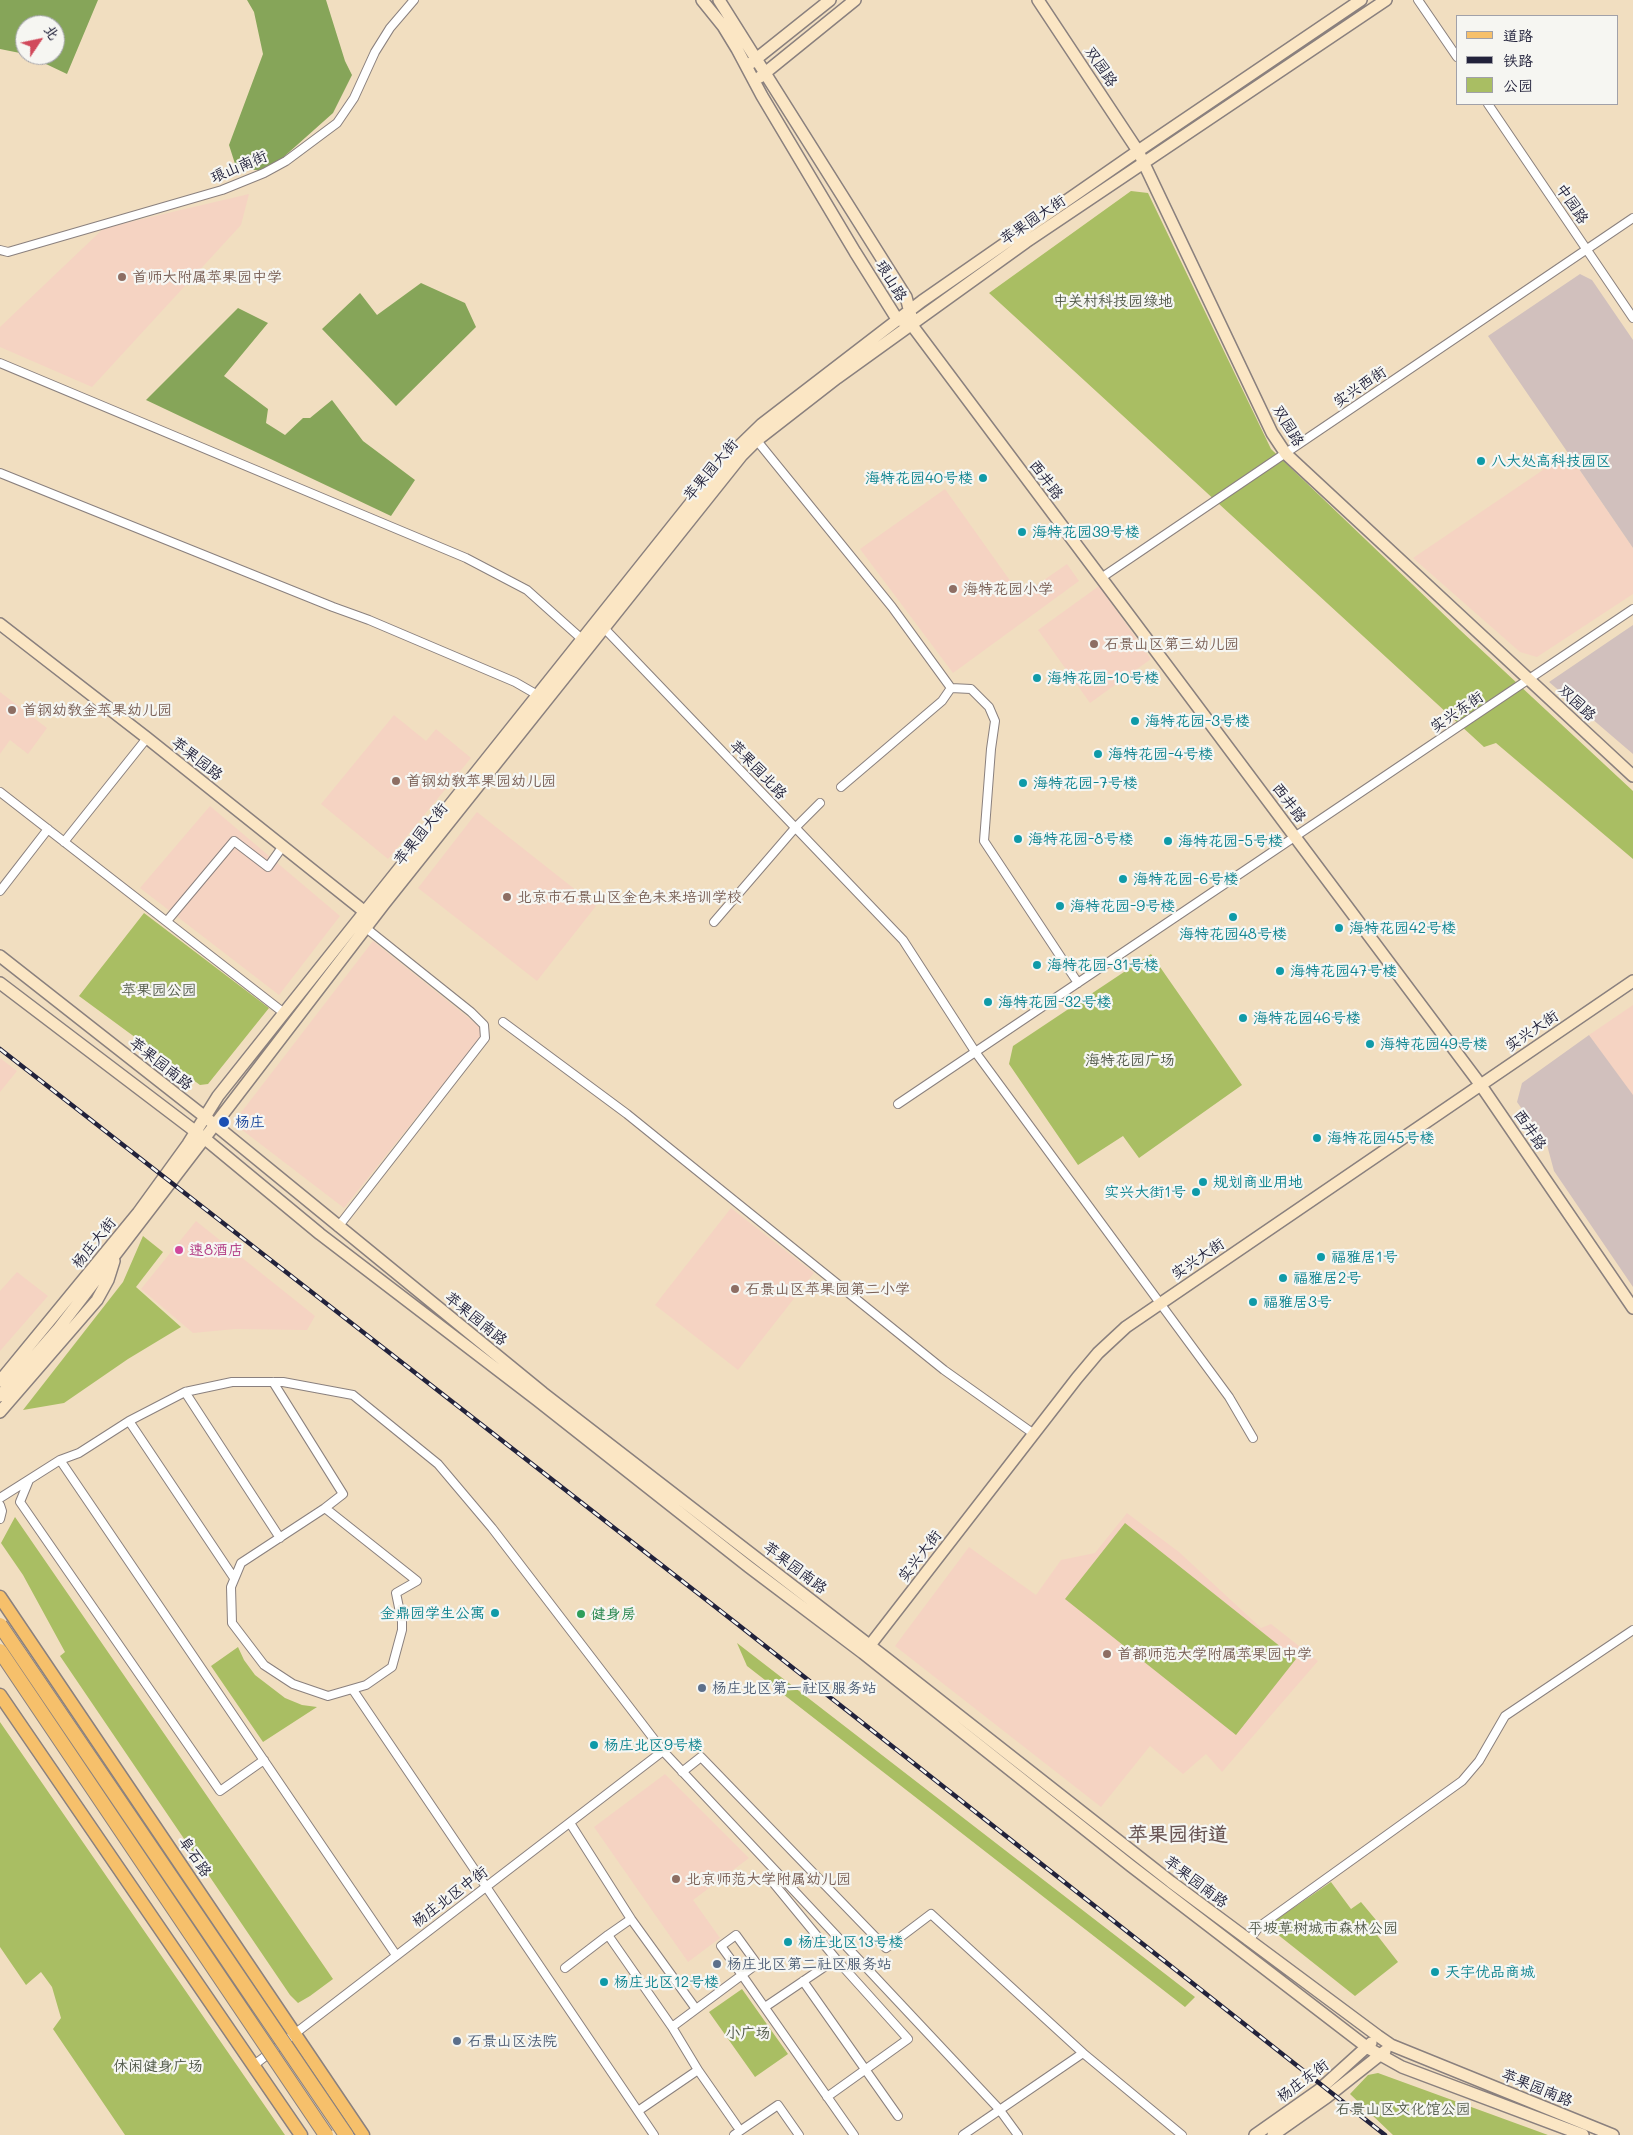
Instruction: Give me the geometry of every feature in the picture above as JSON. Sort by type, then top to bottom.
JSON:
[{"type":"highway","name":"阜石路","points":[[0,1625],[346,2135]]},
{"type":"highway","points":[[0,1651],[326,2135]]},
{"type":"main road","name":"琅山路","points":[[702,0],[723,26],[855,252],[897,319],[911,324],[910,310],[906,297],[719,0]]},
{"type":"main road","points":[[747,66],[757,60],[830,0]]},
{"type":"main road","points":[[755,81],[855,0]]},
{"type":"main road","name":"双园路","points":[[1038,0],[1138,151],[1272,433],[1286,454],[1633,776]]},
{"type":"main road","name":"苹果园大街","points":[[209,1121],[586,642],[701,488],[754,437],[897,319],[1138,151],[1361,0]]},
{"type":"main road","name":"苹果园大街","points":[[586,642],[604,628],[754,437],[1026,242],[1386,0]]},
{"type":"main road","name":"西井路","points":[[911,324],[1480,1084],[1633,1308]]},
{"type":"main road","name":"苹果园路","points":[[0,624],[283,846],[368,919]]},
{"type":"main road","name":"苹果园大街","points":[[209,1121],[218,1096],[284,1013],[368,919]]},
{"type":"main road","name":"苹果园南路","points":[[0,956],[209,1121],[543,1393],[867,1649],[1171,1882],[1378,2036],[1392,2045],[1613,2135]]},
{"type":"main road","name":"实兴大街","points":[[867,1649],[1103,1347],[1126,1327],[1633,981]]},
{"type":"main road","name":"苹果园南路","points":[[0,983],[200,1135],[320,1234],[537,1400],[749,1567],[867,1649],[1138,1871],[1368,2048],[1402,2067],[1583,2135]]},
{"type":"main road","name":"杨庄大街","points":[[0,1396],[59,1328],[116,1254],[209,1121]]},
{"type":"main road","name":"杨庄大街","points":[[0,1381],[200,1135]]},
{"type":"main road","name":"杨庄大街","points":[[0,1412],[97,1300],[108,1280],[116,1254]]},
{"type":"main road","name":"阜石路","points":[[0,1597],[363,2135]]},
{"type":"main road","points":[[0,1695],[301,2135]]},
{"type":"main road","name":"杨庄东街","points":[[1255,2135],[1319,2090],[1368,2048],[1378,2036]]},
{"type":"main road","name":"杨庄东街","points":[[1273,2135],[1380,2056],[1392,2045]]},
{"type":"street","name":"琅山南街","points":[[0,250],[8,252],[222,190],[264,173],[286,161],[337,123],[354,98],[375,52],[390,28],[414,0]]},
{"type":"street","points":[[1418,0],[1456,56]]},
{"type":"street","name":"中园路","points":[[1489,105],[1633,318]]},
{"type":"street","name":"实兴西街","points":[[1101,578],[1633,218]]},
{"type":"street","points":[[0,363],[466,558],[527,590],[586,642]]},
{"type":"street","points":[[754,437],[892,607],[951,688]]},
{"type":"street","points":[[0,473],[369,620],[515,682],[542,698]]},
{"type":"street","name":"实兴东街","points":[[898,1104],[1633,609]]},
{"type":"street","name":"苹果园北路","points":[[604,628],[894,929],[914,956],[976,1053],[1229,1397],[1253,1438]]},
{"type":"street","points":[[841,787],[942,701],[951,688]]},
{"type":"street","points":[[951,688],[971,689],[989,707],[995,721],[990,749],[984,841],[1078,983]]},
{"type":"street","points":[[64,842],[147,738]]},
{"type":"street","points":[[0,792],[284,1013]]},
{"type":"street","points":[[714,922],[820,803]]},
{"type":"street","points":[[0,891],[48,829]]},
{"type":"street","points":[[167,921],[234,841],[268,867],[283,846]]},
{"type":"street","points":[[338,1227],[485,1038],[484,1025],[368,919]]},
{"type":"street","points":[[503,1022],[627,1114],[944,1370],[1034,1434]]},
{"type":"street","points":[[0,1498],[60,1460],[79,1452],[129,1421],[185,1392],[232,1382],[283,1382],[353,1396],[438,1464],[492,1528],[663,1751],[999,2109],[1018,2135]]},
{"type":"street","points":[[273,1382],[343,1494],[325,1508],[241,1563],[230,1587],[232,1623],[264,1666],[292,1684],[328,1696],[366,1685],[392,1667],[402,1630],[396,1593],[417,1581],[325,1508]]},
{"type":"street","points":[[185,1392],[280,1538]]},
{"type":"street","points":[[129,1421],[234,1578]]},
{"type":"street","points":[[60,1460],[396,1955]]},
{"type":"street","points":[[29,1480],[20,1502],[220,1791],[264,1760]]},
{"type":"street","points":[[0,1505],[2,1511],[0,1518]]},
{"type":"street","points":[[1248,1940],[1260,1926],[1462,1781],[1479,1761],[1505,1716],[1633,1630]]},
{"type":"street","points":[[353,1690],[654,2135]]},
{"type":"street","name":"杨庄北区中街","points":[[254,2065],[663,1751]]},
{"type":"street","points":[[682,1772],[701,1757],[886,1948],[931,1914],[1083,2053],[1182,2135]]},
{"type":"street","points":[[570,1822],[631,1919],[696,2009]]},
{"type":"street","points":[[770,1880],[836,1959],[908,2039],[827,2097]]},
{"type":"street","points":[[565,1968],[631,1919]]},
{"type":"street","points":[[608,1935],[672,2027],[698,2070],[737,2126]]},
{"type":"street","points":[[672,2027],[696,2009],[742,1975],[757,1964],[736,1935],[721,1946],[742,1975],[854,2135]]},
{"type":"street","points":[[764,2007],[836,1959]]},
{"type":"street","points":[[803,1981],[898,2116]]},
{"type":"street","points":[[963,2135],[1083,2053]]},
{"type":"street","points":[[638,2111],[698,2070]]},
{"type":"street","points":[[734,2135],[778,2105],[799,2135]]},
{"type":"shaded area","name":"首师大附属苹果园中学","points":[[249,194],[241,225],[92,387],[0,347],[0,327],[104,228]]},
{"type":"shaded area","points":[[1580,274],[1592,280],[1633,340],[1633,548],[1488,336]]},
{"type":"shaded area","points":[[1568,453],[1633,548],[1633,594],[1537,657],[1520,652],[1413,558]]},
{"type":"shaded area","name":"海特花园小学","points":[[945,489],[1021,596],[1067,564],[1079,581],[953,673],[860,549]]},
{"type":"shaded area","name":"石景山区第三幼儿园","points":[[1099,586],[1151,659],[1090,703],[1038,630]]},
{"type":"shaded area","points":[[1633,625],[1633,754],[1549,682]]},
{"type":"shaded area","name":"首钢幼教金苹果幼儿园","points":[[0,692],[47,728],[28,754],[10,740],[0,754]]},
{"type":"shaded area","name":"首钢幼教苹果园幼儿园","points":[[394,715],[426,741],[436,729],[471,758],[388,859],[321,804]]},
{"type":"shaded area","points":[[210,806],[340,916],[279,995],[140,888]]},
{"type":"shaded area","name":"北京市石景山区金色未来培训学校","points":[[477,812],[596,906],[537,981],[418,888]]},
{"type":"shaded area","points":[[373,941],[480,1027],[482,1035],[344,1208],[233,1123]]},
{"type":"shaded area","points":[[1633,1005],[1633,1097],[1589,1035]]},
{"type":"shaded area","points":[[1589,1035],[1633,1095],[1633,1287],[1554,1171],[1547,1145],[1517,1102],[1522,1083]]},
{"type":"shaded area","points":[[0,1058],[17,1071],[0,1092]]},
{"type":"shaded area","name":"石景山区苹果园第二小学","points":[[731,1208],[814,1273],[738,1370],[655,1305]]},
{"type":"shaded area","points":[[196,1221],[315,1316],[307,1330],[235,1329],[193,1333],[141,1289]]},
{"type":"shaded area","points":[[17,1272],[48,1296],[0,1351],[0,1291]]},
{"type":"shaded area","name":"首都师范大学附属苹果园中学","points":[[1127,1513],[1179,1552],[1261,1628],[1271,1624],[1318,1661],[1222,1772],[1206,1754],[1183,1774],[1150,1746],[1101,1807],[895,1646],[969,1547],[1036,1595],[1061,1560],[1095,1553]]},
{"type":"shaded area","name":"北京师范大学附属幼儿园","points":[[665,1774],[749,1858],[693,1900],[720,1938],[688,1962],[594,1827]]},
{"type":"green space","points":[[0,0],[98,0],[67,74],[48,65],[65,65],[65,15],[15,15],[15,52],[0,49]]},
{"type":"green space","points":[[247,0],[326,0],[345,61],[352,75],[333,113],[269,170],[237,170],[229,145],[263,54],[254,12]]},
{"type":"green space","name":"中关村科技园绿地","points":[[1131,191],[1148,193],[1271,449],[1460,630],[1633,791],[1633,859],[1496,743],[1484,747],[989,293]]},
{"type":"green space","points":[[421,283],[465,303],[476,327],[396,406],[322,329],[360,293],[377,315]]},
{"type":"green space","points":[[238,308],[268,323],[224,376],[268,409],[266,423],[285,435],[303,418],[310,418],[332,400],[363,441],[415,480],[391,516],[146,400]]},
{"type":"green space","name":"苹果园公园","points":[[144,913],[269,1008],[208,1084],[200,1085],[79,996]]},
{"type":"green space","name":"海特花园广场","points":[[1151,954],[1242,1085],[1139,1158],[1123,1136],[1078,1165],[1009,1064],[1013,1046]]},
{"type":"green space","points":[[143,1236],[163,1252],[136,1287],[181,1327],[128,1359],[64,1403],[23,1410],[123,1282]]},
{"type":"green space","points":[[15,1517],[333,1979],[310,1996],[298,2003],[290,1995],[60,1656],[65,1652],[23,1575],[1,1543]]},
{"type":"green space","points":[[1125,1523],[1296,1659],[1236,1735],[1065,1599]]},
{"type":"green space","points":[[737,1643],[1195,1997],[1185,2007],[747,1666]]},
{"type":"green space","points":[[238,1647],[244,1660],[255,1675],[285,1698],[302,1705],[317,1707],[263,1742],[211,1666]]},
{"type":"green space","name":"休闲健身广场","points":[[0,1722],[285,2135],[125,2135],[53,2029],[61,2018],[52,1987],[41,1972],[26,1985],[0,1947]]},
{"type":"green space","name":"平坡草树城市森林公园","points":[[1331,1882],[1351,1909],[1361,1902],[1376,1920],[1370,1926],[1398,1962],[1355,1996],[1267,1926]]},
{"type":"green space","name":"小广场","points":[[742,1989],[788,2054],[755,2077],[709,2012]]},
{"type":"green space","name":"石景山区文化馆公园","points":[[1378,2073],[1548,2135],[1393,2135],[1350,2094],[1368,2075]]},
{"type":"railway","points":[[0,1049],[736,1623],[1385,2135]]},
{"type":"place","name":"首师大附属苹果园中学","points":[[122,277]]},
{"type":"place","name":"八大处高科技园区","points":[[1481,461]]},
{"type":"place","name":"海特花园40号楼","points":[[983,478]]},
{"type":"place","name":"海特花园39号楼","points":[[1022,532]]},
{"type":"place","name":"海特花园小学","points":[[953,589]]},
{"type":"place","name":"石景山区第三幼儿园","points":[[1094,644]]},
{"type":"place","name":"海特花园-10号楼","points":[[1037,678]]},
{"type":"place","name":"首钢幼教金苹果幼儿园","points":[[12,710]]},
{"type":"place","name":"海特花园-3号楼","points":[[1135,721]]},
{"type":"place","name":"海特花园-4号楼","points":[[1098,754]]},
{"type":"place","name":"首钢幼教苹果园幼儿园","points":[[396,781]]},
{"type":"place","name":"海特花园-7号楼","points":[[1023,783]]},
{"type":"place","name":"海特花园-8号楼","points":[[1018,839]]},
{"type":"place","name":"海特花园-5号楼","points":[[1168,841]]},
{"type":"place","name":"海特花园-6号楼","points":[[1123,879]]},
{"type":"place","name":"北京市石景山区金色未来培训学校","points":[[507,897]]},
{"type":"place","name":"海特花园-9号楼","points":[[1060,906]]},
{"type":"place","name":"海特花园48号楼","points":[[1233,917]]},
{"type":"place","name":"海特花园42号楼","points":[[1339,928]]},
{"type":"place","name":"海特花园-31号楼","points":[[1037,965]]},
{"type":"place","name":"海特花园47号楼","points":[[1280,971]]},
{"type":"place","name":"海特花园-32号楼","points":[[988,1002]]},
{"type":"place","name":"海特花园46号楼","points":[[1243,1018]]},
{"type":"place","name":"海特花园49号楼","points":[[1370,1044]]},
{"type":"place","name":"杨庄","points":[[224,1122]]},
{"type":"place","name":"海特花园45号楼","points":[[1317,1138]]},
{"type":"place","name":"规划商业用地","points":[[1203,1182]]},
{"type":"place","name":"实兴大街1号","points":[[1196,1192]]},
{"type":"place","name":"速8酒店","points":[[179,1250]]},
{"type":"place","name":"福雅居1号","points":[[1321,1257]]},
{"type":"place","name":"福雅居2号","points":[[1283,1278]]},
{"type":"place","name":"石景山区苹果园第二小学","points":[[735,1289]]},
{"type":"place","name":"福雅居3号","points":[[1253,1302]]},
{"type":"place","name":"金鼎园学生公寓","points":[[495,1613]]},
{"type":"place","name":"健身房","points":[[581,1614]]},
{"type":"place","name":"首都师范大学附属苹果园中学","points":[[1107,1654]]},
{"type":"place","name":"杨庄北区第一社区服务站","points":[[702,1688]]},
{"type":"place","name":"杨庄北区9号楼","points":[[594,1745]]},
{"type":"place","name":"北京师范大学附属幼儿园","points":[[676,1879]]},
{"type":"place","name":"杨庄北区13号楼","points":[[788,1942]]},
{"type":"place","name":"杨庄北区第二社区服务站","points":[[717,1964]]},
{"type":"place","name":"天宇优品商城","points":[[1435,1972]]},
{"type":"place","name":"杨庄北区12号楼","points":[[604,1982]]},
{"type":"place","name":"石景山区法院","points":[[457,2041]]},
{"type":"district","name":"苹果园街道","points":[[1178,1835]]}]
